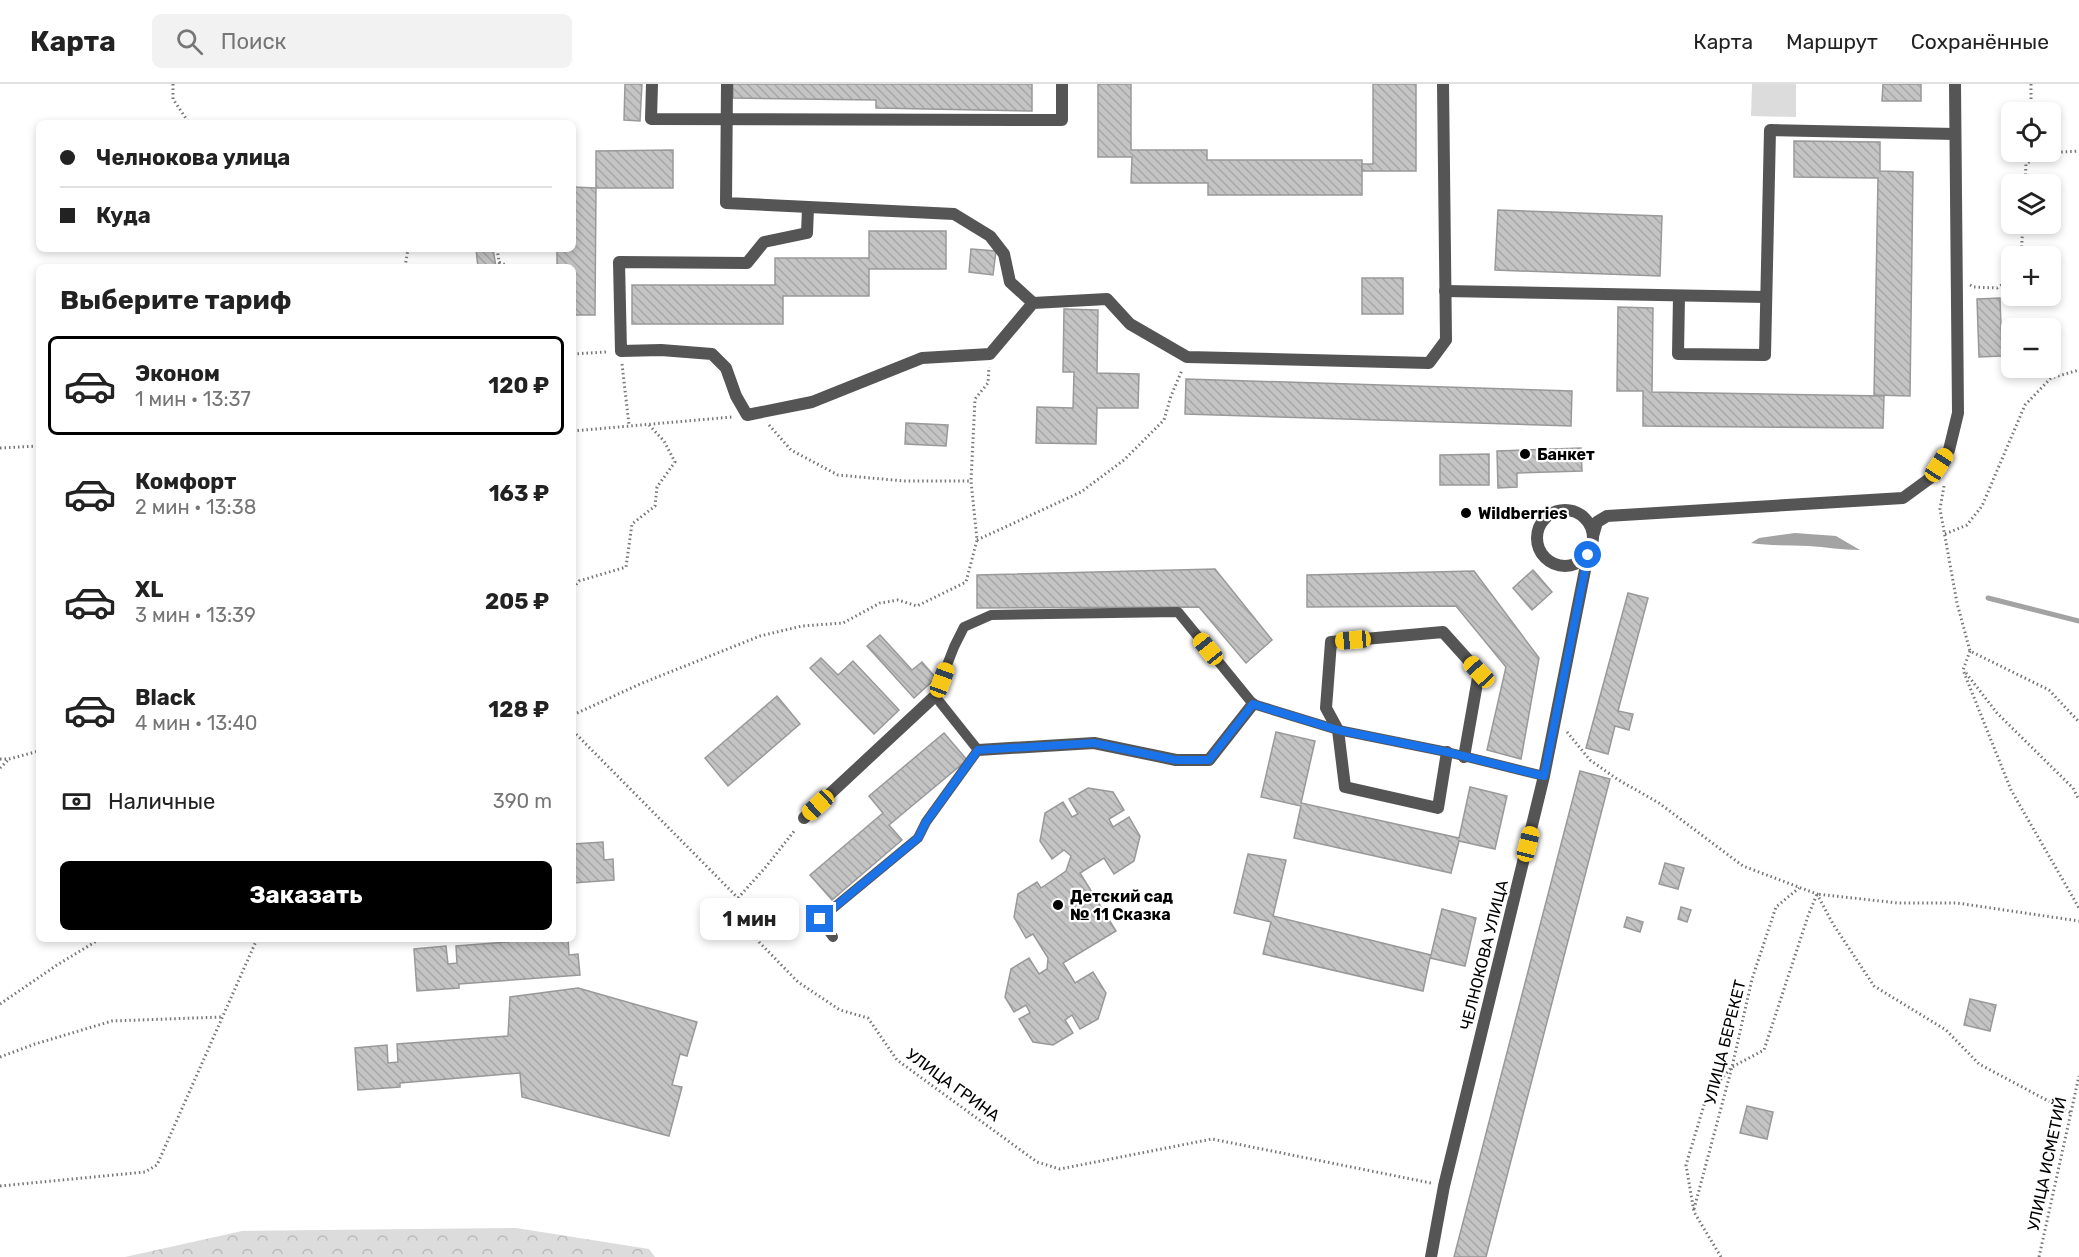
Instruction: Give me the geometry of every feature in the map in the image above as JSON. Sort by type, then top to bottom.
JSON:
[{"type":"street","points":[[652,84],[651,118],[1062,120],[1062,84]]},
{"type":"street","points":[[726,84],[726,203],[954,214],[990,236],[1004,254],[1010,282],[1033,303],[1107,299],[1130,324],[1187,357],[1429,363],[1446,340],[1443,84]]},
{"type":"street","points":[[1593,536],[1591,527],[1579,513],[1560,510],[1543,518],[1536,536],[1541,554],[1547,560],[1555,565],[1574,565],[1588,555],[1597,522],[1607,516],[1903,498],[1929,479],[1949,450],[1958,413],[1955,84]]},
{"type":"street","points":[[1679,296],[1678,354],[1765,355],[1770,130],[1955,134]]},
{"type":"street","points":[[808,208],[807,233],[764,242],[747,263],[619,262],[621,351],[661,350],[712,354],[726,368],[736,396],[747,415],[812,402],[922,358],[990,354],[1033,303]]},
{"type":"street","points":[[1445,291],[1766,297]]},
{"type":"street","name":"ЧЕЛНОКОВА УЛИЦА","points":[[1431,1257],[1444,1186],[1557,718],[1588,555]]},
{"type":"street","points":[[1447,752],[1438,807],[1345,787],[1338,730],[1326,708],[1331,642],[1443,632],[1479,672],[1464,757]]},
{"type":"street","points":[[804,818],[936,696]]},
{"type":"street","points":[[978,750],[1094,743],[1176,760],[1209,760],[1253,704]]},
{"type":"lane","points":[[833,937],[820,919],[918,838],[926,822],[978,750],[936,696],[964,627],[991,615],[1179,612],[1253,704],[1338,730],[1447,752],[1544,776]]},
{"type":"path","points":[[172,84],[173,99],[187,120]]},
{"type":"path","points":[[2031,84],[2031,102]]},
{"type":"path","points":[[2061,152],[2079,151]]},
{"type":"path","points":[[497,252],[499,262],[503,264]]},
{"type":"path","points":[[1956,277],[1974,287],[1997,288],[2001,285]]},
{"type":"path","points":[[576,354],[621,351],[629,425]]},
{"type":"path","points":[[576,714],[640,684],[760,636],[802,626],[843,624],[880,603],[898,600],[917,606],[966,582],[977,540],[971,481],[975,399],[988,382],[990,354]]},
{"type":"path","points":[[977,540],[1081,492],[1124,460],[1164,420],[1187,357]]},
{"type":"path","points":[[1945,534],[1967,525],[1982,506],[2025,405],[2051,378],[2079,370]]},
{"type":"path","points":[[576,430],[747,415],[767,423],[791,450],[838,475],[904,481],[971,481]]},
{"type":"path","points":[[576,584],[579,581],[627,567],[632,524],[655,506],[657,487],[675,462],[664,441],[649,425]]},
{"type":"path","points":[[0,448],[36,446]]},
{"type":"path","points":[[1944,485],[1940,509],[1958,603],[1970,651],[1963,670],[2011,790],[2079,908]]},
{"type":"path","points":[[1970,651],[2049,690],[2079,723]]},
{"type":"path","points":[[1963,670],[1997,713],[2073,788],[2079,800]]},
{"type":"path","points":[[1557,718],[1579,749],[1590,760],[1617,779],[1659,803],[1743,866],[1799,888],[1817,894],[1898,903],[1957,903],[2079,921]]},
{"type":"path","name":"УЛИЦА ГРИНА","points":[[576,734],[738,898],[759,942],[798,982],[840,1010],[868,1018],[897,1060],[1037,1162],[1060,1169],[1212,1139],[1444,1186]]},
{"type":"path","points":[[0,759],[36,752]]},
{"type":"path","points":[[0,768],[9,759]]},
{"type":"path","points":[[738,898],[804,818]]},
{"type":"path","name":"УЛИЦА БЕРЕКЕТ","points":[[1694,1212],[1732,1067],[1752,979],[1776,907],[1799,888]]},
{"type":"path","points":[[1721,1257],[1694,1212],[1686,1165],[1707,1095],[1732,1067],[1764,1050],[1817,894]]},
{"type":"path","points":[[1817,894],[1833,924],[1874,986],[1946,1030],[1979,1064],[2071,1113]]},
{"type":"path","points":[[0,1004],[95,942]]},
{"type":"path","points":[[0,1186],[145,1172],[157,1165],[256,942]]},
{"type":"path","points":[[0,1057],[112,1021],[222,1017]]},
{"type":"path","name":"УЛИЦА ИСМЕТИЙ","points":[[2039,1257],[2079,1076]]},
{"type":"green space","points":[[1752,84],[1796,84],[1796,117],[1751,116]]},
{"type":"green space","points":[[516,1228],[649,1249],[655,1257],[125,1257],[242,1231]]},
{"type":"shaded area","points":[[1795,533],[1836,536],[1860,550],[1751,543],[1759,538]]},
{"type":"building","points":[[625,84],[642,84],[640,121],[624,120]]},
{"type":"building","points":[[733,84],[1032,84],[1032,111],[876,108],[876,100],[733,98]]},
{"type":"building","points":[[1098,84],[1131,84],[1131,150],[1207,150],[1207,160],[1362,160],[1362,195],[1208,195],[1208,183],[1131,183],[1132,157],[1098,157]]},
{"type":"building","points":[[1373,84],[1416,84],[1416,171],[1362,171],[1362,164],[1373,164]]},
{"type":"building","points":[[1883,84],[1921,84],[1921,101],[1882,101]]},
{"type":"building","points":[[1794,141],[1880,142],[1880,171],[1913,172],[1910,396],[1874,395],[1878,178],[1794,177]]},
{"type":"building","points":[[673,150],[673,188],[596,188],[596,151]]},
{"type":"building","points":[[576,187],[596,188],[595,315],[576,315],[576,264],[557,264],[557,252],[576,252]]},
{"type":"building","points":[[1498,210],[1662,216],[1660,276],[1495,270]]},
{"type":"building","points":[[869,231],[946,231],[946,269],[869,269],[869,296],[783,296],[783,324],[632,324],[632,285],[775,285],[775,258],[869,258]]},
{"type":"building","points":[[971,249],[996,251],[993,275],[969,272]]},
{"type":"building","points":[[476,252],[494,252],[496,264],[478,264]]},
{"type":"building","points":[[1362,278],[1403,278],[1403,314],[1362,314]]},
{"type":"building","points":[[2000,298],[2001,356],[1979,357],[1977,299]]},
{"type":"building","points":[[1618,307],[1653,308],[1652,392],[1884,396],[1883,428],[1643,426],[1643,391],[1617,391]]},
{"type":"building","points":[[1064,309],[1098,310],[1097,373],[1139,374],[1138,408],[1097,408],[1096,444],[1036,443],[1037,407],[1073,408],[1074,372],[1063,372]]},
{"type":"building","points":[[1186,379],[1572,391],[1571,426],[1185,414]]},
{"type":"building","points":[[906,423],[948,425],[946,446],[905,444]]},
{"type":"building","points":[[1581,448],[1582,471],[1517,473],[1517,487],[1498,488],[1497,451]]},
{"type":"building","points":[[1489,454],[1489,485],[1440,485],[1440,455]]},
{"type":"building","points":[[1215,569],[1272,640],[1246,663],[1199,607],[977,608],[977,575]]},
{"type":"building","points":[[1533,570],[1552,592],[1532,610],[1513,588]]},
{"type":"building","points":[[1474,571],[1539,658],[1521,759],[1487,750],[1506,667],[1456,606],[1307,607],[1307,575]]},
{"type":"building","points":[[1628,593],[1648,598],[1618,711],[1633,714],[1629,730],[1615,726],[1608,754],[1586,748]]},
{"type":"building","points":[[880,635],[912,670],[922,662],[936,678],[914,698],[867,646]]},
{"type":"building","points":[[821,658],[838,675],[853,661],[899,710],[874,734],[810,668]]},
{"type":"building","points":[[777,696],[800,724],[728,786],[705,758]]},
{"type":"building","points":[[1276,732],[1315,741],[1301,803],[1459,838],[1470,787],[1507,796],[1495,849],[1459,841],[1451,873],[1294,838],[1301,806],[1261,797]]},
{"type":"building","points":[[944,733],[967,760],[889,825],[902,840],[832,900],[810,875],[883,813],[869,796]]},
{"type":"building","points":[[1580,771],[1610,779],[1486,1257],[1454,1257]]},
{"type":"building","name":"Детский сад № 11 Сказка","points":[[1088,788],[1113,792],[1124,810],[1109,819],[1113,827],[1129,817],[1140,836],[1134,861],[1114,874],[1104,858],[1080,873],[1116,931],[1063,963],[1075,983],[1093,972],[1106,993],[1098,1019],[1080,1029],[1072,1015],[1065,1020],[1073,1033],[1053,1045],[1033,1042],[1019,1019],[1030,1013],[1026,1005],[1014,1012],[1005,997],[1011,969],[1029,958],[1039,974],[1047,969],[1048,958],[1033,934],[1026,938],[1014,917],[1018,894],[1037,882],[1041,888],[1066,871],[1071,856],[1064,850],[1052,859],[1040,841],[1045,813],[1063,802],[1072,817],[1078,814],[1069,799]]},
{"type":"building","points":[[603,842],[604,860],[613,859],[614,880],[576,883],[576,844]]},
{"type":"building","points":[[1248,854],[1286,860],[1273,916],[1431,955],[1442,909],[1476,918],[1465,966],[1430,958],[1423,991],[1263,954],[1271,922],[1234,913]]},
{"type":"building","points":[[1665,863],[1684,868],[1678,889],[1659,884]]},
{"type":"building","points":[[1681,907],[1691,910],[1687,922],[1678,919]]},
{"type":"building","points":[[1627,917],[1643,922],[1640,932],[1624,927]]},
{"type":"building","points":[[506,942],[568,942],[569,955],[578,954],[580,975],[459,984],[459,988],[417,991],[414,949],[446,946],[448,964],[457,963],[456,946]]},
{"type":"building","points":[[578,988],[697,1022],[687,1056],[680,1054],[672,1085],[682,1087],[669,1136],[522,1097],[520,1073],[400,1083],[400,1087],[358,1090],[355,1048],[387,1045],[388,1063],[398,1062],[397,1044],[508,1036],[510,997]]},
{"type":"building","points":[[1970,999],[1996,1005],[1990,1031],[1964,1025]]},
{"type":"building","points":[[1747,1106],[1773,1112],[1767,1139],[1740,1133]]},
{"type":"waterway","points":[[1988,598],[2079,621]]},
{"type":"place","name":"Банкет","points":[[1525,454]]},
{"type":"place","name":"Wildberries","points":[[1466,513]]},
{"type":"place","name":"Детский сад № 11 Сказка","points":[[1058,905]]},
{"type":"route","points":[[820,919],[918,838],[926,822],[978,750],[1094,743],[1176,760],[1209,760],[1253,704],[1338,730],[1447,752],[1544,776],[1588,555]]}]
